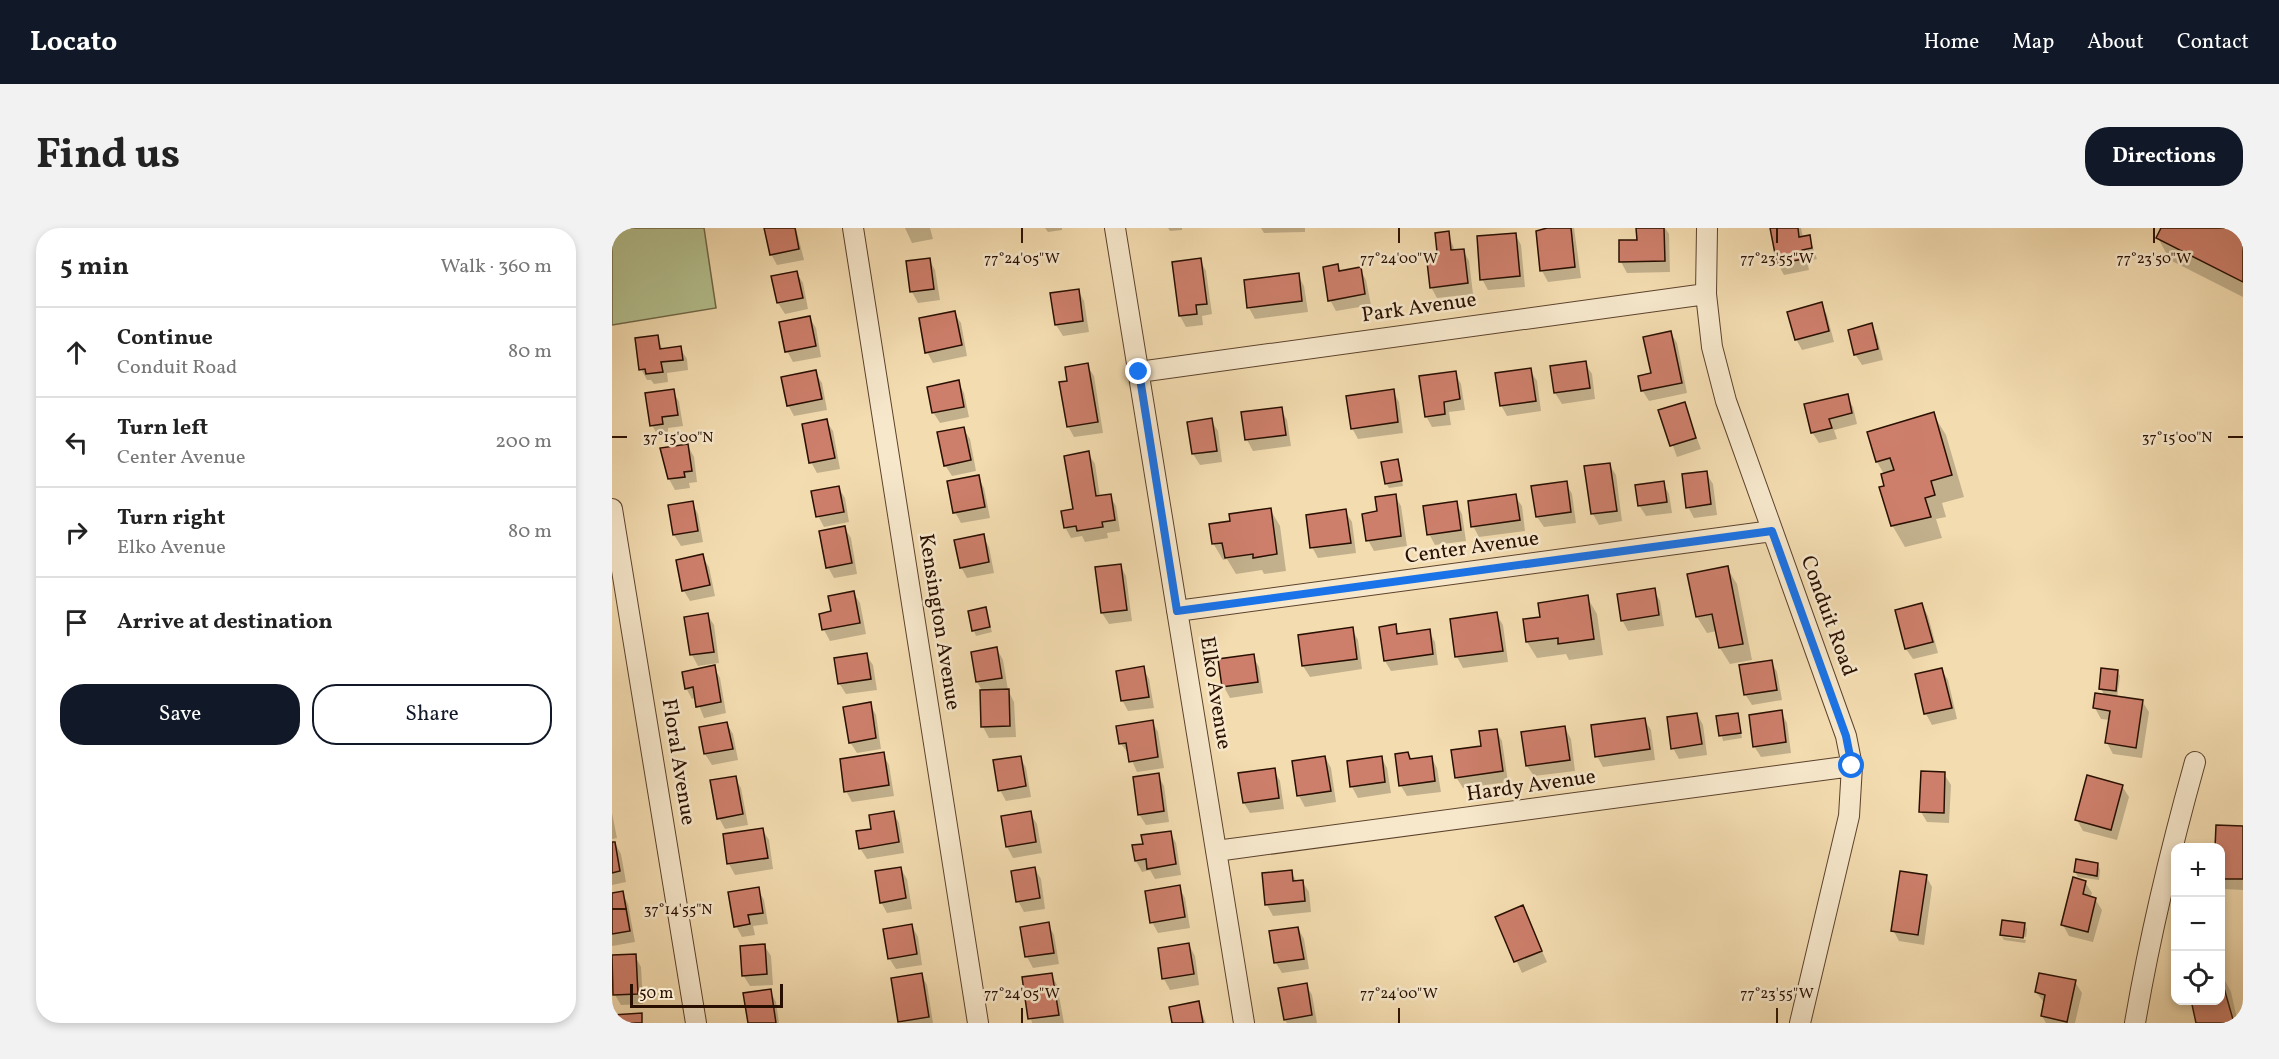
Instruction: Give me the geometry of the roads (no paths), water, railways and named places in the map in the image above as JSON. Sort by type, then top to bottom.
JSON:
[{"type":"street","name":"Kensington Avenue","points":[[853,228],[978,1023]]},
{"type":"street","name":"Elko Avenue","points":[[1115,228],[1244,1023]]},
{"type":"street","name":"Conduit Road","points":[[1707,228],[1706,294],[1712,346],[1726,401],[1846,736],[1852,766],[1849,816],[1800,1023]]},
{"type":"street","name":"Park Avenue","points":[[1139,372],[1706,294]]},
{"type":"street","name":"Floral Avenue","points":[[612,509],[696,1023]]},
{"type":"street","name":"Center Avenue","points":[[1177,611],[1772,531]]},
{"type":"street","points":[[2135,1023],[2157,909],[2195,762]]},
{"type":"street","name":"Hardy Avenue","points":[[1216,851],[1852,766]]}]
